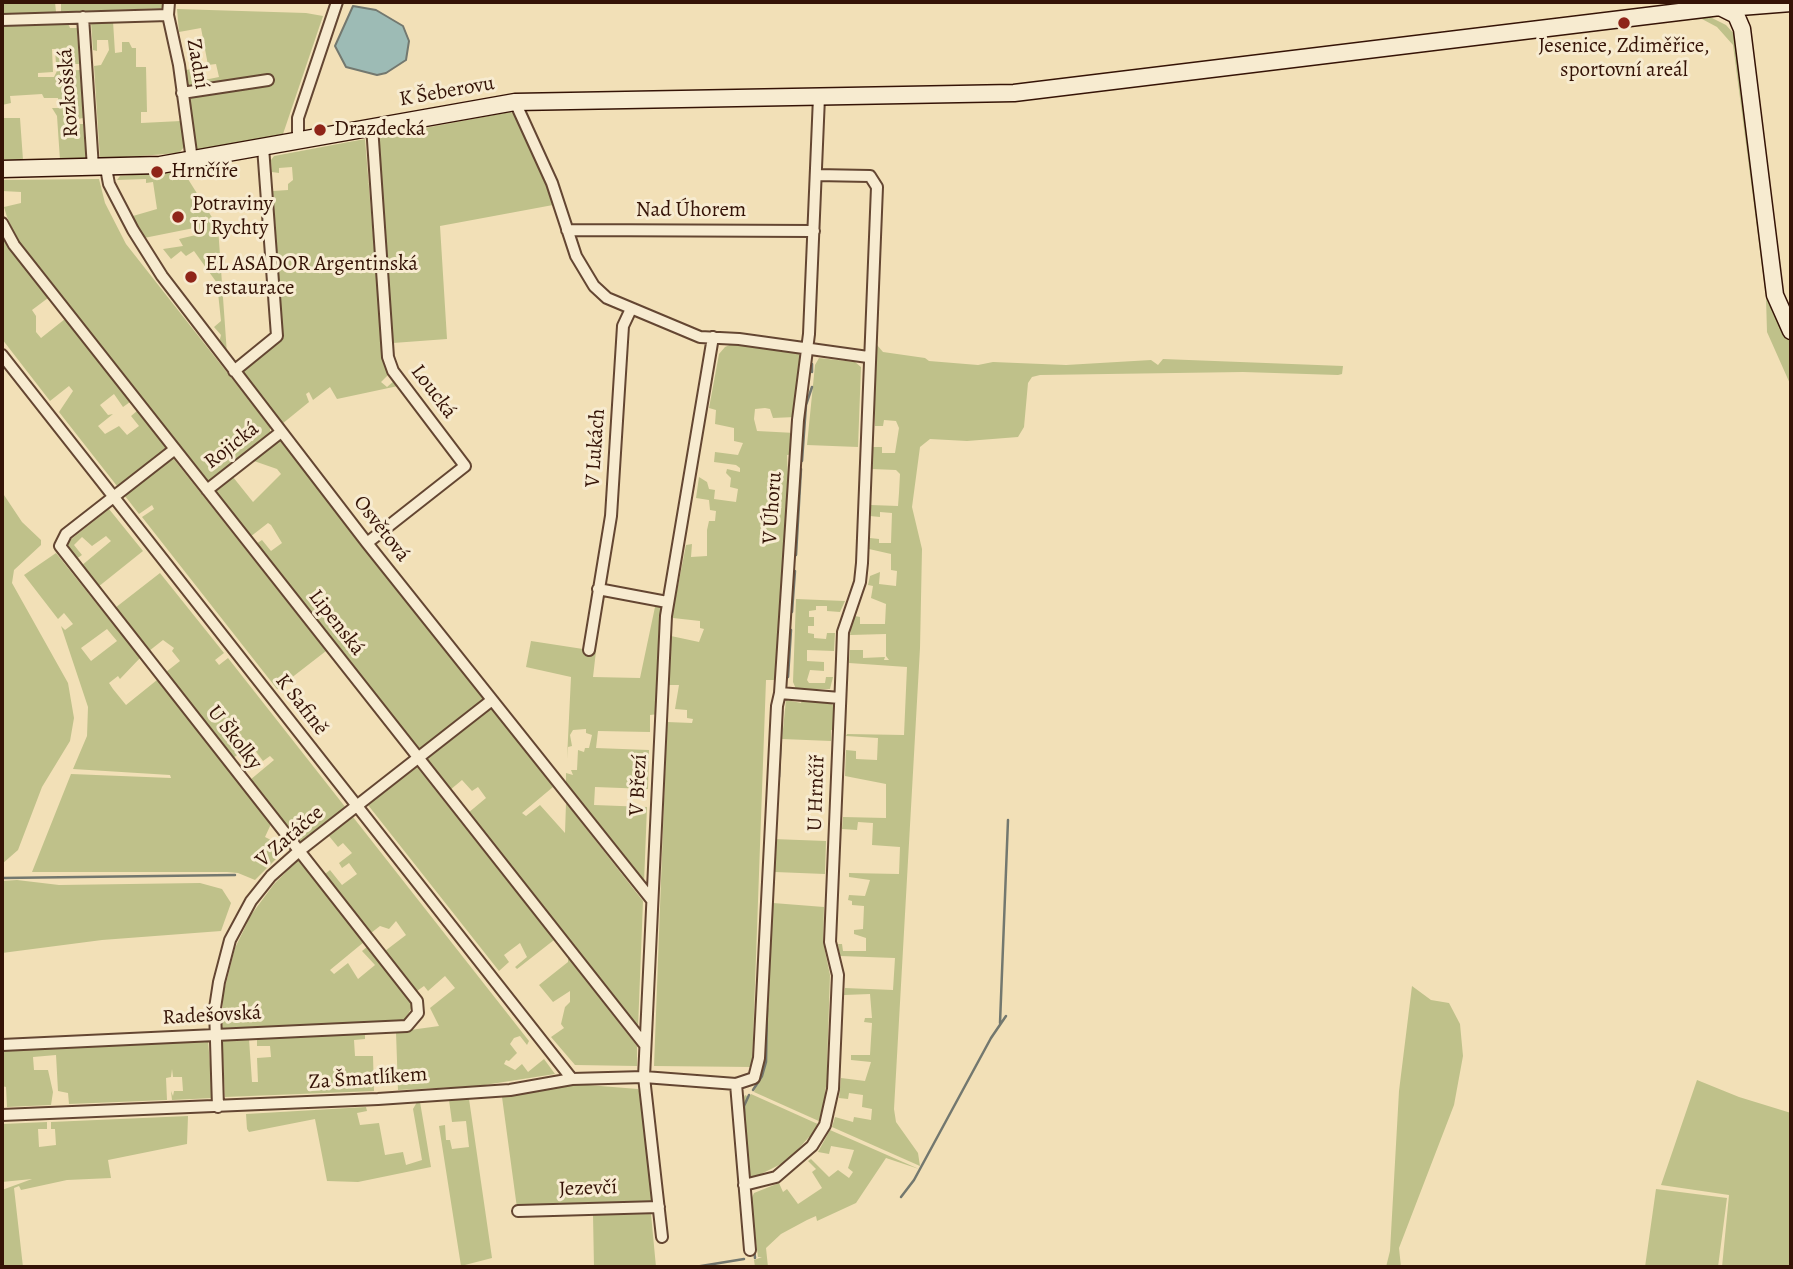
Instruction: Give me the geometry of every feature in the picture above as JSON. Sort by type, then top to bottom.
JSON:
[{"type":"street","points":[[168,15],[169,2]]},
{"type":"street","points":[[298,141],[298,118],[337,2]]},
{"type":"street","name":"K Šeberovu","points":[[2,169],[160,165],[515,102],[1014,93],[1695,8],[1720,7],[1732,12],[1740,7],[1791,3]]},
{"type":"street","points":[[1732,12],[1742,29],[1775,295],[1791,331]]},
{"type":"street","name":"Zadní","points":[[2,20],[168,15],[183,93],[191,160]]},
{"type":"street","name":"Rozkošská","points":[[83,16],[99,168]]},
{"type":"street","points":[[183,93],[268,80]]},
{"type":"street","name":"V Úhoru","points":[[736,1084],[754,1078],[759,1058],[777,706],[798,421],[807,348],[819,97]]},
{"type":"street","points":[[515,102],[552,183],[583,270],[607,298],[687,334],[868,357]]},
{"type":"street","name":"Loucká","points":[[367,543],[465,466],[393,371],[388,357],[372,127]]},
{"type":"street","points":[[234,371],[277,336],[263,147]]},
{"type":"street","name":"Osvětová","points":[[99,168],[141,245],[234,371],[367,543],[651,899]]},
{"type":"street","name":"U Hrnčíř","points":[[744,1185],[776,1177],[798,1161],[812,1146],[825,1125],[830,1110],[838,975],[830,942],[843,632],[860,582],[862,564],[868,357],[877,187],[870,176],[816,175]]},
{"type":"street","name":"Lipenská","points":[[2,223],[14,246],[645,1045]]},
{"type":"street","name":"Nad Úhorem","points":[[567,230],[814,231]]},
{"type":"street","name":"V Lukách","points":[[589,650],[611,516],[623,326],[631,309]]},
{"type":"street","name":"V Březí","points":[[662,1237],[644,1077],[667,602],[713,337]]},
{"type":"street","name":"K Safině","points":[[2,355],[572,1079]]},
{"type":"street","name":"Rojická","points":[[207,490],[281,432]]},
{"type":"street","points":[[114,499],[174,449]]},
{"type":"street","name":"U Školky","points":[[114,499],[66,534],[60,546],[417,1001],[418,1013]]},
{"type":"street","points":[[598,589],[667,602]]},
{"type":"street","points":[[780,693],[840,698]]},
{"type":"street","name":"V Zatáčce","points":[[218,1107],[215,1008],[230,940],[264,884],[299,851],[492,700]]},
{"type":"street","name":"Radešovská","points":[[2,1045],[407,1026],[418,1013]]},
{"type":"street","name":"Za Šmatlíkem","points":[[2,1115],[218,1107],[510,1090],[572,1079],[644,1077],[736,1084]]},
{"type":"street","points":[[736,1084],[750,1250]]},
{"type":"street","name":"Jezevčí","points":[[518,1211],[659,1206]]},
{"type":"green space","points":[[2,2],[55,2],[56,12],[2,14]]},
{"type":"green space","points":[[61,2],[164,2],[164,8],[61,12]]},
{"type":"green space","points":[[177,9],[306,13],[323,16],[283,134],[196,151],[186,70],[202,67],[204,80],[219,77],[216,64],[208,65],[201,28],[179,32]]},
{"type":"green space","points":[[1706,15],[1726,25],[1737,37],[1779,322],[1791,339],[1791,386],[1767,332],[1766,297],[1733,45],[1717,27],[1702,19],[1635,25],[1634,20]]},
{"type":"green space","points":[[113,21],[115,53],[122,52],[122,42],[129,42],[132,48],[136,48],[136,67],[146,67],[147,112],[141,112],[141,123],[181,121],[184,147],[179,153],[100,159],[94,66],[101,65],[109,50],[108,40],[97,40],[97,51],[93,50],[91,22]]},
{"type":"green space","points":[[68,23],[70,28],[77,28],[79,64],[56,64],[55,49],[52,49],[53,72],[38,73],[38,77],[54,77],[57,71],[80,70],[83,118],[73,120],[74,124],[83,124],[86,160],[60,160],[57,116],[52,108],[58,108],[58,98],[44,98],[42,94],[10,96],[11,103],[2,105],[2,25]]},
{"type":"green space","points":[[510,112],[515,114],[533,149],[553,205],[440,226],[447,339],[393,343],[379,140],[382,136]]},
{"type":"green space","points":[[2,118],[20,118],[23,160],[2,160]]},
{"type":"green space","points":[[365,139],[383,358],[388,375],[381,382],[387,387],[394,381],[398,386],[337,399],[330,387],[313,400],[309,392],[306,394],[309,402],[282,424],[241,372],[283,339],[273,191],[288,190],[288,184],[293,180],[292,167],[279,168],[279,173],[272,172],[271,160],[274,156]]},
{"type":"green space","points":[[183,171],[218,227],[227,354],[219,343],[221,335],[214,327],[221,321],[217,283],[194,251],[186,256],[181,251],[171,259],[163,249],[183,246],[179,239],[200,234],[199,227],[144,238],[133,216],[157,209],[153,182],[146,183],[146,179],[117,180],[120,176]]},
{"type":"green space","points":[[99,179],[105,203],[126,244],[270,427],[270,434],[211,480],[206,480],[39,268],[19,242],[7,217],[4,207],[21,203],[21,192],[2,191],[2,180]]},
{"type":"green space","points":[[2,234],[48,298],[32,310],[36,316],[36,332],[41,338],[65,319],[130,402],[123,407],[114,394],[100,405],[108,415],[113,414],[98,426],[105,434],[119,426],[127,435],[139,426],[131,416],[137,411],[166,448],[117,486],[59,412],[73,391],[69,386],[50,401],[2,339]]},
{"type":"green space","points":[[874,333],[878,333],[877,345],[883,352],[925,358],[929,361],[978,365],[993,362],[1066,365],[1151,360],[1158,365],[1163,359],[1343,366],[1342,374],[1338,375],[1243,372],[1040,375],[1032,377],[1028,383],[1024,427],[1018,437],[967,441],[930,439],[920,447],[912,507],[922,549],[920,648],[894,1109],[896,1122],[918,1153],[920,1166],[832,1127],[835,1117],[853,1122],[854,1117],[871,1120],[872,1109],[862,1107],[863,1095],[849,1093],[848,1099],[839,1098],[841,1078],[865,1081],[871,1062],[851,1060],[851,1055],[870,1055],[872,1023],[864,1022],[865,1018],[872,1018],[870,994],[844,995],[845,988],[893,990],[895,958],[840,956],[838,944],[842,944],[843,951],[866,951],[866,938],[854,934],[854,930],[863,929],[864,906],[852,905],[852,901],[848,900],[849,895],[865,896],[870,880],[849,877],[849,873],[899,874],[900,847],[872,845],[873,823],[858,822],[857,830],[842,829],[843,817],[886,818],[886,784],[845,776],[846,750],[856,751],[856,759],[877,760],[878,738],[846,736],[847,734],[904,735],[907,667],[849,663],[850,650],[863,650],[863,658],[885,657],[884,660],[889,660],[886,656],[886,634],[850,635],[855,616],[860,617],[860,624],[885,624],[886,604],[871,598],[873,586],[868,585],[870,576],[880,572],[879,584],[896,586],[897,571],[891,570],[891,554],[869,549],[870,538],[879,539],[879,543],[891,543],[892,513],[880,512],[880,517],[870,516],[871,505],[898,506],[900,474],[896,470],[872,469],[873,447],[882,447],[882,453],[895,453],[899,428],[896,421],[884,420],[883,426],[875,426]]},
{"type":"green space","points":[[734,343],[798,352],[803,360],[795,417],[773,418],[770,409],[765,408],[755,409],[754,419],[757,431],[795,433],[794,454],[787,455],[788,482],[792,486],[790,512],[785,515],[785,520],[790,521],[789,540],[784,542],[784,546],[788,548],[785,574],[782,567],[778,647],[782,648],[780,677],[775,690],[775,680],[766,680],[752,1067],[654,1066],[667,722],[692,723],[693,719],[687,718],[687,710],[675,709],[679,685],[669,685],[671,636],[699,642],[704,629],[700,628],[700,621],[673,618],[673,611],[686,545],[692,544],[691,557],[707,556],[709,521],[715,521],[716,511],[710,510],[709,500],[696,498],[699,477],[707,482],[709,489],[715,490],[714,499],[736,502],[738,489],[730,487],[731,478],[726,473],[727,469],[740,472],[740,468],[714,462],[715,452],[738,455],[743,443],[734,441],[734,428],[715,424],[716,410],[709,408],[719,354]]},
{"type":"green space","points":[[819,358],[855,362],[861,367],[858,447],[807,445],[815,365]]},
{"type":"green space","points":[[280,440],[484,699],[419,751],[256,544],[262,540],[271,551],[282,543],[271,525],[268,523],[250,537],[215,491],[233,477],[253,502],[281,474],[277,469],[254,461]]},
{"type":"green space","points":[[173,458],[326,651],[277,689],[142,517],[154,509],[152,505],[139,514],[125,496]]},
{"type":"green space","points":[[2,492],[22,522],[41,540],[41,545],[14,570],[12,583],[68,683],[74,718],[70,741],[42,787],[18,850],[2,864]]},
{"type":"green space","points":[[109,509],[143,551],[98,587],[81,566],[111,541],[106,536],[92,546],[82,537],[74,545],[82,555],[76,559],[65,544]]},
{"type":"green space","points":[[56,553],[140,658],[120,679],[118,676],[109,683],[113,689],[126,705],[157,680],[271,824],[265,837],[279,844],[281,854],[255,880],[227,872],[32,872],[71,774],[171,778],[170,775],[73,769],[87,736],[88,707],[61,626],[65,630],[73,624],[64,613],[58,619],[24,575]],"holes":[[[107,629],[117,641],[91,661],[81,648]]]},
{"type":"green space","points":[[160,573],[224,653],[215,660],[219,665],[228,658],[346,808],[301,844],[250,780],[274,760],[270,756],[263,761],[251,745],[233,758],[166,672],[180,661],[172,651],[174,648],[163,640],[149,651],[115,608]]},
{"type":"green space","points":[[796,599],[845,601],[840,612],[827,611],[827,606],[816,606],[816,610],[809,611],[809,617],[814,617],[814,626],[808,626],[808,633],[814,634],[814,638],[826,639],[827,633],[835,633],[834,651],[807,650],[807,661],[824,662],[824,671],[810,670],[807,680],[809,683],[825,683],[826,677],[833,677],[830,689],[796,689],[793,682]]},
{"type":"green space","points":[[655,607],[662,607],[659,714],[650,715],[650,732],[598,731],[596,748],[649,750],[648,789],[595,787],[594,805],[647,807],[644,883],[566,784],[566,773],[573,775],[571,770],[577,770],[578,750],[584,752],[585,748],[589,748],[592,735],[586,733],[586,729],[573,730],[570,735],[572,746],[568,747],[567,759],[571,677],[526,667],[531,641],[596,651],[593,677],[640,678]]},
{"type":"green space","points":[[786,700],[801,703],[802,700],[825,701],[833,705],[834,730],[831,730],[831,741],[782,739]]},
{"type":"green space","points":[[492,708],[553,787],[522,813],[526,816],[540,805],[565,833],[566,803],[643,901],[638,1028],[468,813],[486,798],[478,787],[472,791],[462,780],[450,790],[426,760]]},
{"type":"green space","points":[[417,767],[554,940],[517,969],[515,967],[527,957],[520,943],[504,955],[509,962],[499,971],[368,805]]},
{"type":"green space","points":[[353,817],[529,1041],[527,1045],[520,1036],[514,1038],[510,1044],[517,1053],[504,1064],[515,1070],[522,1064],[528,1072],[544,1059],[555,1074],[478,1086],[398,1090],[396,1032],[439,1026],[430,1008],[455,988],[445,976],[428,991],[424,986],[417,991],[385,951],[406,935],[396,921],[389,929],[380,926],[371,933],[325,874],[330,870],[342,885],[357,874],[349,863],[342,868],[339,863],[352,853],[343,843],[338,847],[329,836]]},
{"type":"green space","points":[[773,839],[826,841],[825,874],[775,872],[773,903],[824,907],[823,942],[830,975],[827,1065],[830,1066],[829,1087],[826,1087],[825,1092],[828,1096],[821,1122],[754,1092],[764,1065]]},
{"type":"green space","points":[[298,860],[364,942],[330,970],[334,974],[348,963],[358,979],[375,965],[362,951],[367,947],[413,1004],[405,1021],[222,1028],[223,995],[235,948],[251,915],[274,884]]},
{"type":"green space","points":[[2,881],[59,885],[200,883],[222,889],[231,903],[221,931],[102,940],[2,953]]},
{"type":"green space","points":[[568,958],[637,1046],[637,1066],[575,1065],[551,1037],[564,1028],[561,1024],[565,1007],[570,1002],[570,991],[553,1002],[539,985],[568,962]]},
{"type":"green space","points":[[1412,986],[1431,1000],[1449,1003],[1460,1024],[1463,1056],[1454,1105],[1399,1248],[1401,1267],[1386,1267],[1390,1251],[1399,1091]]},
{"type":"green space","points":[[365,1034],[365,1039],[354,1040],[355,1056],[373,1056],[374,1091],[225,1097],[222,1040],[249,1039],[252,1082],[258,1082],[257,1058],[271,1057],[270,1046],[257,1046],[257,1038]]},
{"type":"green space","points":[[208,1041],[213,1098],[172,1100],[171,1091],[173,1096],[174,1091],[183,1091],[182,1077],[173,1077],[172,1069],[171,1077],[166,1078],[167,1100],[69,1104],[68,1093],[58,1091],[56,1055],[33,1057],[34,1070],[48,1070],[53,1092],[51,1105],[7,1107],[6,1087],[2,1086],[2,1049]]},
{"type":"green space","points":[[1697,1080],[1739,1097],[1791,1113],[1791,1267],[1722,1267],[1729,1195],[1661,1185]]},
{"type":"green space","points":[[575,1084],[638,1089],[643,1100],[653,1202],[517,1208],[502,1097]]},
{"type":"green space","points":[[751,1094],[820,1125],[813,1138],[809,1137],[794,1154],[797,1157],[759,1175],[759,1178],[750,1177],[749,1167],[746,1167],[741,1103],[745,1095],[749,1097]]},
{"type":"green space","points":[[469,1099],[492,1258],[461,1266],[439,1126],[445,1125],[446,1140],[450,1140],[452,1149],[469,1147],[466,1121],[452,1122],[449,1100]]},
{"type":"green space","points":[[417,1102],[420,1102],[431,1167],[358,1182],[327,1181],[315,1119],[249,1132],[247,1129],[246,1114],[366,1107],[367,1111],[357,1113],[360,1125],[379,1123],[385,1155],[403,1152],[406,1165],[422,1160],[413,1109]]},
{"type":"green space","points":[[188,1116],[187,1144],[108,1160],[111,1178],[67,1180],[21,1190],[19,1186],[14,1188],[23,1267],[2,1267],[2,1190],[32,1179],[2,1182],[2,1124],[47,1122],[47,1129],[38,1129],[39,1147],[56,1145],[55,1129],[51,1129],[51,1122]]},
{"type":"green space","points":[[830,1130],[919,1169],[886,1158],[856,1203],[817,1221],[816,1216],[781,1234],[766,1248],[768,1267],[755,1267],[754,1260],[762,1257],[758,1257],[754,1225],[751,1200],[754,1193],[779,1183],[783,1192],[787,1189],[798,1204],[822,1188],[812,1172],[816,1169],[808,1161],[811,1159],[829,1177],[838,1170],[849,1178],[853,1172],[848,1168],[854,1150],[831,1146],[829,1154],[818,1152]]},
{"type":"green space","points":[[1656,1189],[1727,1198],[1718,1267],[1645,1267]]},
{"type":"green space","points":[[651,1214],[656,1267],[594,1267],[593,1215]]},
{"type":"water","points":[[353,6],[376,10],[403,26],[409,41],[406,60],[386,73],[377,75],[346,67],[335,46]]},
{"type":"waterway","points":[[812,364],[812,372]]},
{"type":"waterway","points":[[802,461],[806,405],[812,387]]},
{"type":"waterway","points":[[796,555],[801,469]]},
{"type":"waterway","points":[[792,612],[795,571]]},
{"type":"waterway","points":[[788,677],[791,630]]},
{"type":"waterway","points":[[779,777],[782,711]]},
{"type":"waterway","points":[[1000,1023],[1008,820]]},
{"type":"waterway","points":[[2,878],[235,875]]},
{"type":"waterway","points":[[753,1090],[762,1076],[766,1062],[767,1008]]},
{"type":"waterway","points":[[901,1197],[914,1180],[991,1038],[1006,1016]]},
{"type":"waterway","points":[[744,1122],[744,1106],[749,1095]]},
{"type":"waterway","points":[[754,1249],[755,1258]]},
{"type":"waterway","points":[[695,1267],[744,1259]]},
{"type":"place","name":"Jesenice, Zdiměřice, sportovní areál","points":[[1624,23]]},
{"type":"place","name":"Drazdecká","points":[[320,130]]},
{"type":"place","name":"Hrnčíře","points":[[157,172]]},
{"type":"place","name":"Potraviny U Rychty","points":[[178,217]]},
{"type":"place","name":"EL ASADOR Argentinská restaurace","points":[[191,277]]}]
